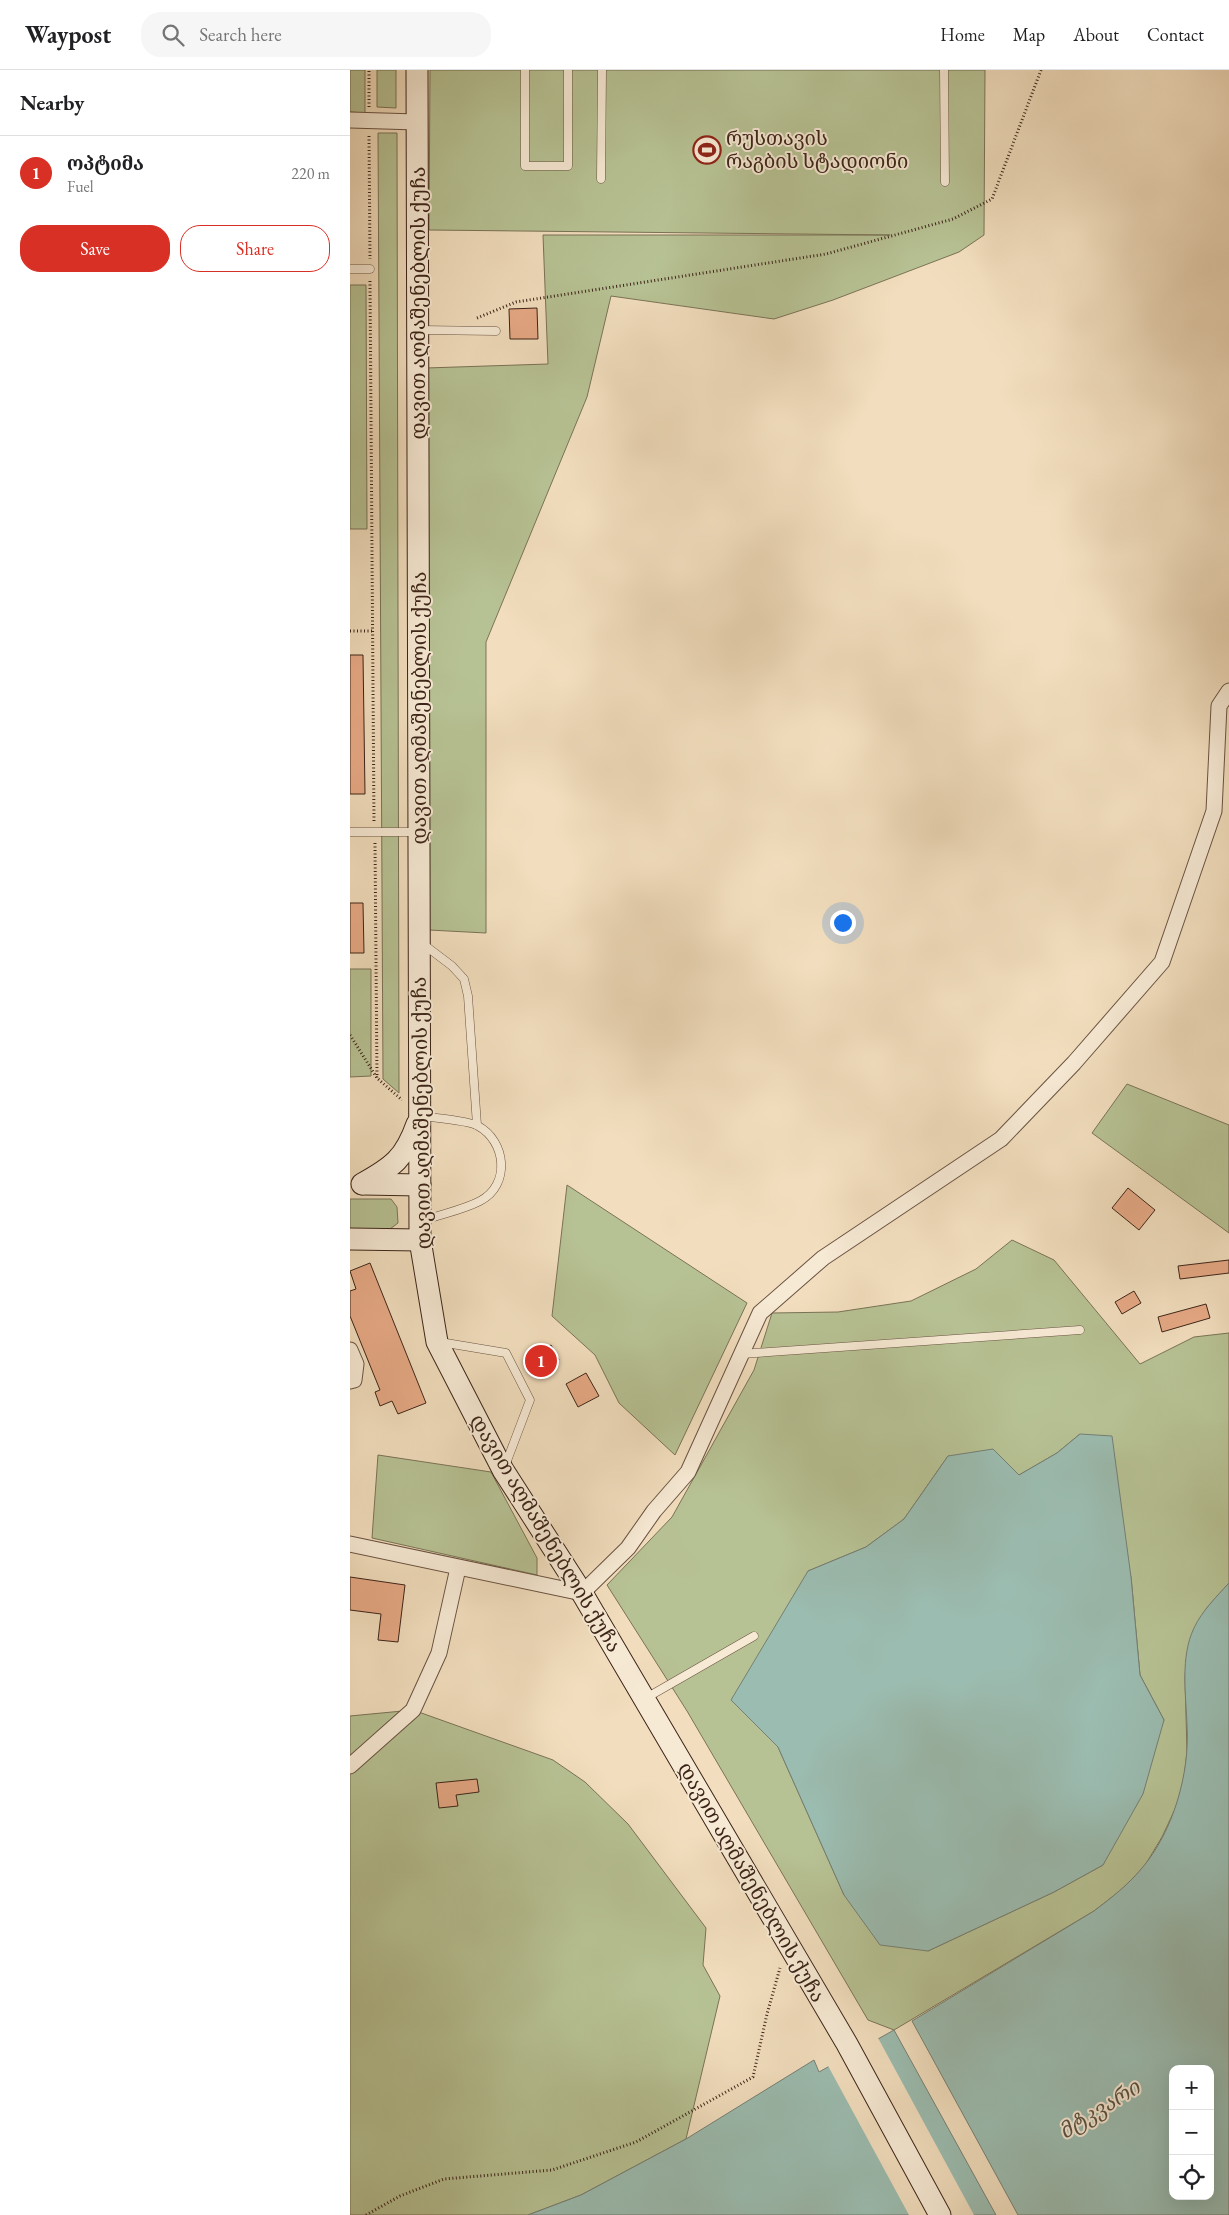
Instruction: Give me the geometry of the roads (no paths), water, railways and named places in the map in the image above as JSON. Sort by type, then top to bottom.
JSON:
[{"type":"main road","name":"დავით აღმაშენებლის ქუჩა","points":[[417,70],[420,1231],[437,1342],[503,1470],[582,1593],[847,2044],[940,2215]]},
{"type":"main road","points":[[356,1184],[389,1169],[409,1145],[419,1116]]},
{"type":"main road","points":[[356,1184],[420,1184]]},
{"type":"main road","points":[[350,1240],[420,1231]]},
{"type":"street","points":[[350,120],[417,122]]},
{"type":"street","points":[[350,1544],[582,1593],[628,1548],[654,1511],[688,1472],[760,1313],[823,1258],[1001,1139],[1074,1063],[1162,962],[1214,812],[1219,706],[1229,691]]},
{"type":"street","points":[[350,1350],[356,1364],[354,1380],[350,1381]]},
{"type":"street","points":[[350,1766],[413,1710],[439,1652],[458,1568]]},
{"type":"lane","points":[[525,70],[525,166],[568,166],[568,70]]},
{"type":"lane","points":[[601,179],[602,70]]},
{"type":"lane","points":[[944,70],[945,182]]},
{"type":"lane","points":[[350,120],[350,126]]},
{"type":"lane","points":[[350,269],[370,269]]},
{"type":"lane","points":[[418,330],[496,331]]},
{"type":"lane","points":[[350,832],[419,832]]},
{"type":"lane","points":[[420,941],[452,966],[464,979],[468,996],[476,1125]]},
{"type":"lane","points":[[419,1116],[476,1125],[490,1134],[498,1150],[502,1166],[500,1182],[491,1193],[480,1201],[420,1231]]},
{"type":"lane","points":[[741,1354],[1080,1330]]},
{"type":"lane","points":[[437,1342],[506,1352],[530,1400],[503,1470]]},
{"type":"lane","points":[[644,1699],[754,1636]]},
{"type":"water","points":[[1080,1434],[1112,1436],[1131,1577],[1140,1675],[1164,1720],[1143,1794],[1103,1865],[1054,1892],[928,1951],[880,1945],[844,1895],[778,1747],[731,1700],[808,1571],[866,1547],[904,1519],[948,1456],[993,1449],[1019,1475],[1057,1453]]},
{"type":"water","name":"მტკვარი","points":[[1229,1583],[1229,2215],[1018,2215],[912,2021],[1094,1911],[1131,1880],[1153,1853],[1171,1820],[1182,1782],[1187,1744],[1185,1664],[1187,1651],[1194,1628],[1210,1604]]},
{"type":"water","points":[[894,2030],[996,2215],[528,2215],[581,2195],[686,2139],[814,2060],[819,2072]]},
{"type":"place","name":"რუსთავის რაგბის სტადიონი","points":[[707,150]]},
{"type":"place","name":"ოპტიმა","points":[[541,1361]]}]
